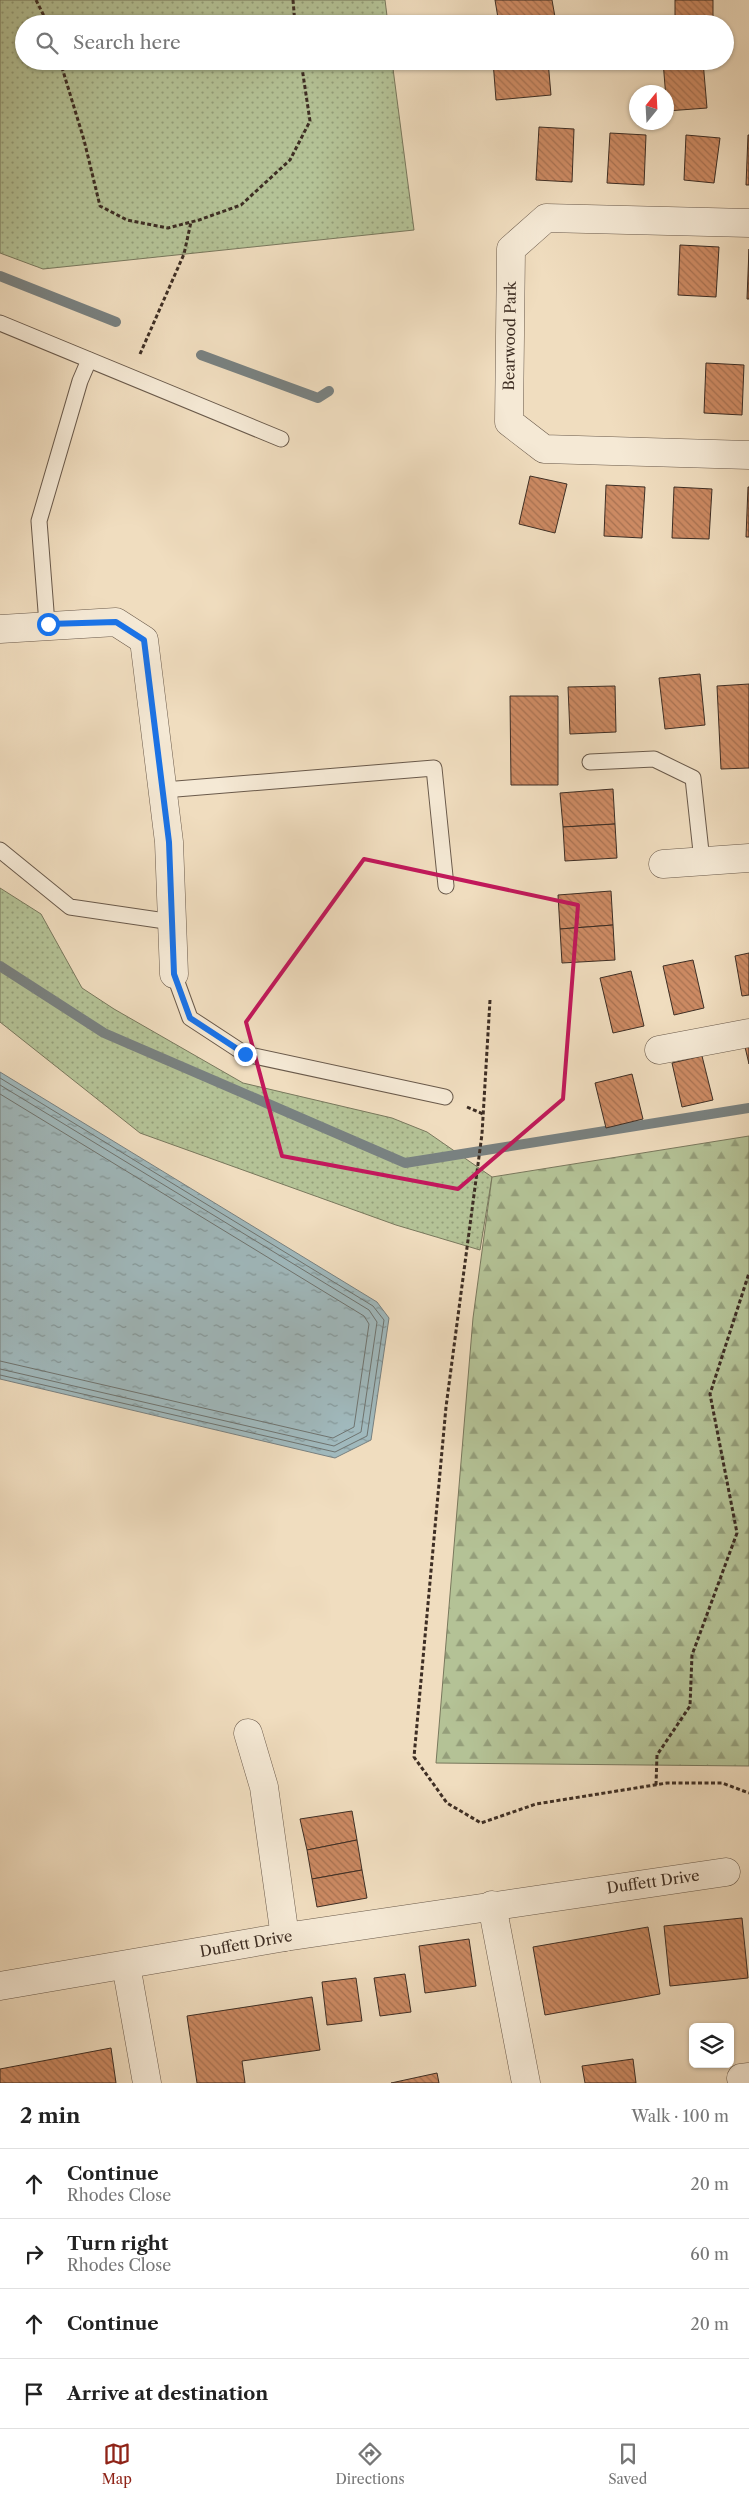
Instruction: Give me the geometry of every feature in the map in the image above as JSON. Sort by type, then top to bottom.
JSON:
[{"type":"street","name":"Bearwood Park","points":[[749,223],[546,218],[511,249],[509,422],[544,449],[749,455]]},
{"type":"street","points":[[0,629],[48,624],[116,622],[144,640],[169,842],[174,974]]},
{"type":"street","points":[[663,864],[749,858]]},
{"type":"street","points":[[659,1050],[749,1033]]},
{"type":"street","points":[[248,1733],[264,1787],[285,1937]]},
{"type":"street","name":"Duffett Drive","points":[[0,1986],[285,1937],[726,1872]]},
{"type":"street","points":[[492,1905],[526,2083]]},
{"type":"street","points":[[126,1965],[147,2083]]},
{"type":"lane","points":[[0,323],[281,439]]},
{"type":"lane","points":[[48,624],[39,521],[80,381],[89,360]]},
{"type":"lane","points":[[590,762],[654,759],[693,778],[702,861]]},
{"type":"lane","points":[[164,790],[434,768],[446,886]]},
{"type":"lane","points":[[0,850],[70,907],[172,922]]},
{"type":"lane","points":[[174,974],[190,1018],[245,1054],[445,1097]]},
{"type":"path","points":[[36,0],[44,15]]},
{"type":"path","points":[[293,0],[294,15]]},
{"type":"path","points":[[63,70],[84,140],[100,206],[127,220],[168,228],[241,205],[290,160],[310,121],[302,70]]},
{"type":"path","points":[[130,376],[184,254],[191,222]]},
{"type":"path","points":[[490,1000],[482,1134],[475,1174],[446,1406],[414,1757],[447,1803],[481,1823],[536,1804],[656,1785],[722,1783],[749,1793]]},
{"type":"path","points":[[656,1785],[657,1755],[690,1706],[692,1654],[737,1533],[710,1394],[749,1274]]},
{"type":"highlighted area","points":[[364,859],[578,905],[563,1099],[458,1189],[282,1156],[246,1022]]},
{"type":"green space","points":[[0,0],[385,0],[387,15],[15,15],[15,70],[393,70],[414,230],[43,269],[0,253]]},
{"type":"green space","points":[[0,888],[41,914],[82,988],[114,1009],[243,1083],[392,1118],[427,1132],[492,1177],[480,1250],[396,1225],[140,1133],[0,1022]]},
{"type":"green space","points":[[749,1136],[749,1766],[436,1763],[473,1318],[492,1177]]},
{"type":"water","points":[[0,1072],[377,1302],[389,1318],[371,1440],[335,1458],[0,1379]]},
{"type":"building","points":[[495,0],[552,0],[555,15],[498,15]]},
{"type":"building","points":[[675,0],[713,0],[713,15],[675,15]]},
{"type":"building","points":[[494,70],[549,70],[551,95],[496,100]]},
{"type":"building","points":[[664,70],[704,70],[707,108],[674,110],[674,85],[665,85]]},
{"type":"building","points":[[539,127],[574,129],[572,182],[536,180]]},
{"type":"building","points":[[610,133],[646,135],[644,185],[607,183]]},
{"type":"building","points":[[686,135],[720,138],[714,183],[684,180]]},
{"type":"building","points":[[748,135],[749,185],[746,185]]},
{"type":"building","points":[[680,245],[719,247],[716,297],[678,295]]},
{"type":"building","points":[[749,249],[749,299],[747,299]]},
{"type":"building","points":[[706,363],[744,365],[742,415],[704,413]]},
{"type":"building","points":[[530,476],[567,484],[555,533],[519,524]]},
{"type":"building","points":[[606,485],[645,487],[642,538],[604,536]]},
{"type":"building","points":[[674,487],[712,489],[709,539],[672,538]]},
{"type":"building","points":[[748,487],[749,537],[746,537]]},
{"type":"building","points":[[700,674],[705,725],[665,729],[659,678]]},
{"type":"building","points":[[749,684],[749,768],[721,769],[717,686]]},
{"type":"building","points":[[615,686],[616,732],[570,734],[568,687]]},
{"type":"building","points":[[510,696],[558,696],[558,785],[511,785]]},
{"type":"building","points":[[613,789],[615,824],[563,827],[560,793]]},
{"type":"building","points":[[615,824],[617,858],[565,861],[563,827]]},
{"type":"building","points":[[611,891],[613,925],[560,929],[558,895]]},
{"type":"building","points":[[613,925],[615,960],[562,963],[560,929]]},
{"type":"building","points":[[749,953],[749,995],[742,996],[735,956]]},
{"type":"building","points":[[693,960],[704,1008],[674,1015],[663,966]]},
{"type":"building","points":[[631,971],[644,1026],[613,1033],[600,978]]},
{"type":"building","points":[[749,1046],[749,1064],[745,1047]]},
{"type":"building","points":[[702,1056],[713,1100],[682,1107],[672,1063]]},
{"type":"building","points":[[632,1074],[643,1119],[606,1128],[595,1083]]},
{"type":"building","points":[[352,1811],[357,1840],[307,1850],[300,1819]]},
{"type":"building","points":[[357,1840],[362,1870],[312,1879],[307,1850]]},
{"type":"building","points":[[362,1870],[367,1898],[317,1907],[312,1879]]},
{"type":"building","points":[[742,1918],[748,1978],[670,1986],[664,1926]]},
{"type":"building","points":[[648,1927],[660,1994],[545,2015],[533,1947]]},
{"type":"building","points":[[469,1939],[476,1986],[425,1993],[419,1946]]},
{"type":"building","points":[[405,1974],[411,2012],[380,2016],[374,1978]]},
{"type":"building","points":[[356,1978],[362,2021],[327,2025],[322,1982]]},
{"type":"building","points":[[312,1997],[320,2050],[242,2061],[245,2083],[197,2083],[187,2016]]},
{"type":"building","points":[[111,2048],[116,2083],[0,2083],[0,2069]]},
{"type":"building","points":[[633,2059],[636,2083],[585,2083],[582,2066]]},
{"type":"building","points":[[437,2073],[439,2083],[391,2083]]},
{"type":"waterway","points":[[0,276],[116,322]]},
{"type":"waterway","points":[[201,355],[318,398],[329,391]]},
{"type":"waterway","points":[[0,966],[104,1033],[405,1163],[749,1108]]},
{"type":"route","points":[[48,624],[116,622],[144,640],[169,842],[174,974],[190,1018],[245,1054]]}]
